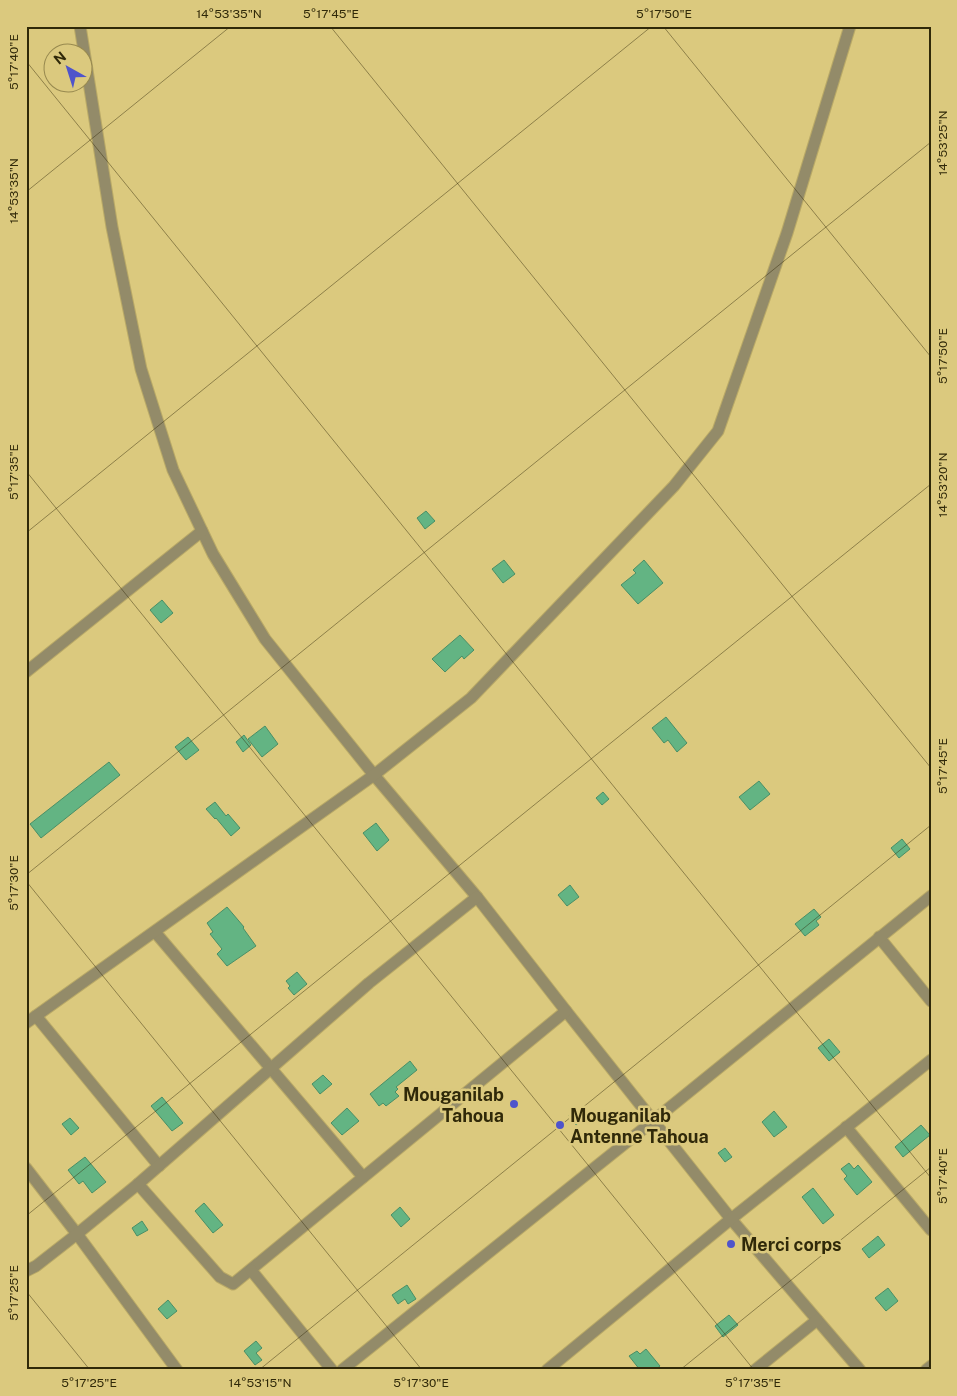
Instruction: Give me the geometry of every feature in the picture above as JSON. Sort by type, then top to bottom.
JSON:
[{"type":"street","points":[[80,26],[112,227],[142,369],[173,470],[213,554],[265,639],[374,775],[477,896],[731,1219],[860,1370]]},
{"type":"street","points":[[159,1166],[31,1019],[374,775],[471,698],[674,486],[718,431],[787,233],[850,26]]},
{"type":"street","points":[[26,672],[202,531]]},
{"type":"street","points":[[26,1271],[36,1266],[78,1234],[369,983],[477,896]]},
{"type":"street","points":[[342,1370],[931,896]]},
{"type":"street","points":[[155,932],[363,1177]]},
{"type":"street","points":[[879,937],[931,1002]]},
{"type":"street","points":[[138,1184],[220,1277],[233,1284],[566,1011]]},
{"type":"street","points":[[547,1370],[731,1219],[931,1060]]},
{"type":"street","points":[[846,1127],[931,1230]]},
{"type":"street","points":[[26,1168],[78,1234],[177,1370]]},
{"type":"street","points":[[251,1270],[332,1370]]},
{"type":"street","points":[[755,1370],[817,1320]]},
{"type":"street","points":[[926,1370],[931,1366]]},
{"type":"building","points":[[426,511],[435,521],[425,529],[417,518]]},
{"type":"building","points":[[504,560],[515,574],[503,583],[492,569]]},
{"type":"building","points":[[644,560],[663,583],[638,604],[621,585],[636,573],[633,570]]},
{"type":"building","points":[[162,600],[173,613],[161,623],[150,610]]},
{"type":"building","points":[[460,635],[474,650],[464,659],[462,656],[445,672],[432,659]]},
{"type":"building","points":[[666,717],[687,743],[677,752],[668,740],[664,743],[652,728]]},
{"type":"building","points":[[265,726],[278,744],[262,757],[248,739]]},
{"type":"building","points":[[244,735],[251,745],[243,752],[236,742]]},
{"type":"building","points":[[188,737],[199,750],[186,760],[175,747]]},
{"type":"building","points":[[109,762],[120,775],[41,838],[30,824]]},
{"type":"building","points":[[759,781],[770,794],[750,810],[739,797]]},
{"type":"building","points":[[603,792],[609,799],[602,805],[596,798]]},
{"type":"building","points":[[215,802],[226,816],[228,814],[240,828],[231,836],[206,809]]},
{"type":"building","points":[[376,823],[389,840],[377,851],[363,833]]},
{"type":"building","points":[[902,839],[910,849],[899,858],[891,848]]},
{"type":"building","points":[[570,885],[579,897],[567,906],[558,895]]},
{"type":"building","points":[[227,907],[244,927],[256,946],[227,966],[217,954],[222,949],[210,934],[213,932],[207,923]]},
{"type":"building","points":[[814,909],[821,917],[816,921],[819,925],[805,936],[795,924]]},
{"type":"building","points":[[297,972],[307,984],[294,995],[288,988],[290,986],[286,981]]},
{"type":"building","points":[[829,1039],[840,1052],[829,1061],[818,1048]]},
{"type":"building","points":[[410,1061],[417,1070],[396,1087],[398,1089],[395,1092],[399,1096],[386,1106],[383,1103],[379,1106],[370,1094]]},
{"type":"building","points":[[323,1075],[332,1084],[320,1094],[312,1084]]},
{"type":"building","points":[[162,1097],[183,1123],[172,1131],[151,1106]]},
{"type":"building","points":[[347,1108],[359,1121],[342,1135],[331,1123]]},
{"type":"building","points":[[577,1109],[584,1118],[576,1125],[569,1115]]},
{"type":"building","points":[[774,1111],[787,1127],[774,1137],[762,1122]]},
{"type":"building","points":[[70,1118],[79,1128],[71,1135],[62,1124]]},
{"type":"building","points":[[921,1125],[930,1135],[903,1157],[895,1147]]},
{"type":"building","points":[[725,1148],[732,1157],[725,1162],[718,1153]]},
{"type":"building","points":[[85,1157],[106,1182],[92,1193],[83,1181],[79,1184],[68,1170]]},
{"type":"building","points":[[849,1163],[854,1169],[858,1165],[872,1182],[857,1195],[844,1179],[847,1176],[841,1169]]},
{"type":"building","points":[[813,1188],[834,1215],[823,1224],[802,1197]]},
{"type":"building","points":[[204,1203],[223,1225],[213,1233],[195,1211]]},
{"type":"building","points":[[400,1207],[410,1219],[401,1227],[391,1215]]},
{"type":"building","points":[[142,1221],[148,1230],[137,1236],[132,1228]]},
{"type":"building","points":[[878,1236],[885,1245],[869,1258],[862,1249]]},
{"type":"building","points":[[407,1285],[416,1299],[408,1304],[405,1299],[398,1304],[392,1295]]},
{"type":"building","points":[[888,1288],[898,1301],[886,1311],[875,1298]]},
{"type":"building","points":[[168,1300],[177,1311],[167,1319],[158,1309]]},
{"type":"building","points":[[729,1315],[738,1325],[723,1337],[715,1326]]},
{"type":"building","points":[[256,1341],[262,1348],[256,1353],[262,1360],[255,1365],[244,1351]]},
{"type":"building","points":[[646,1349],[660,1366],[655,1370],[640,1370],[629,1356],[637,1351],[640,1354]]},
{"type":"place","name":"Mouganilab Tahoua","points":[[514,1104]]},
{"type":"place","name":"Mouganilab Antenne Tahoua","points":[[560,1125]]},
{"type":"place","name":"Merci corps","points":[[731,1244]]}]
